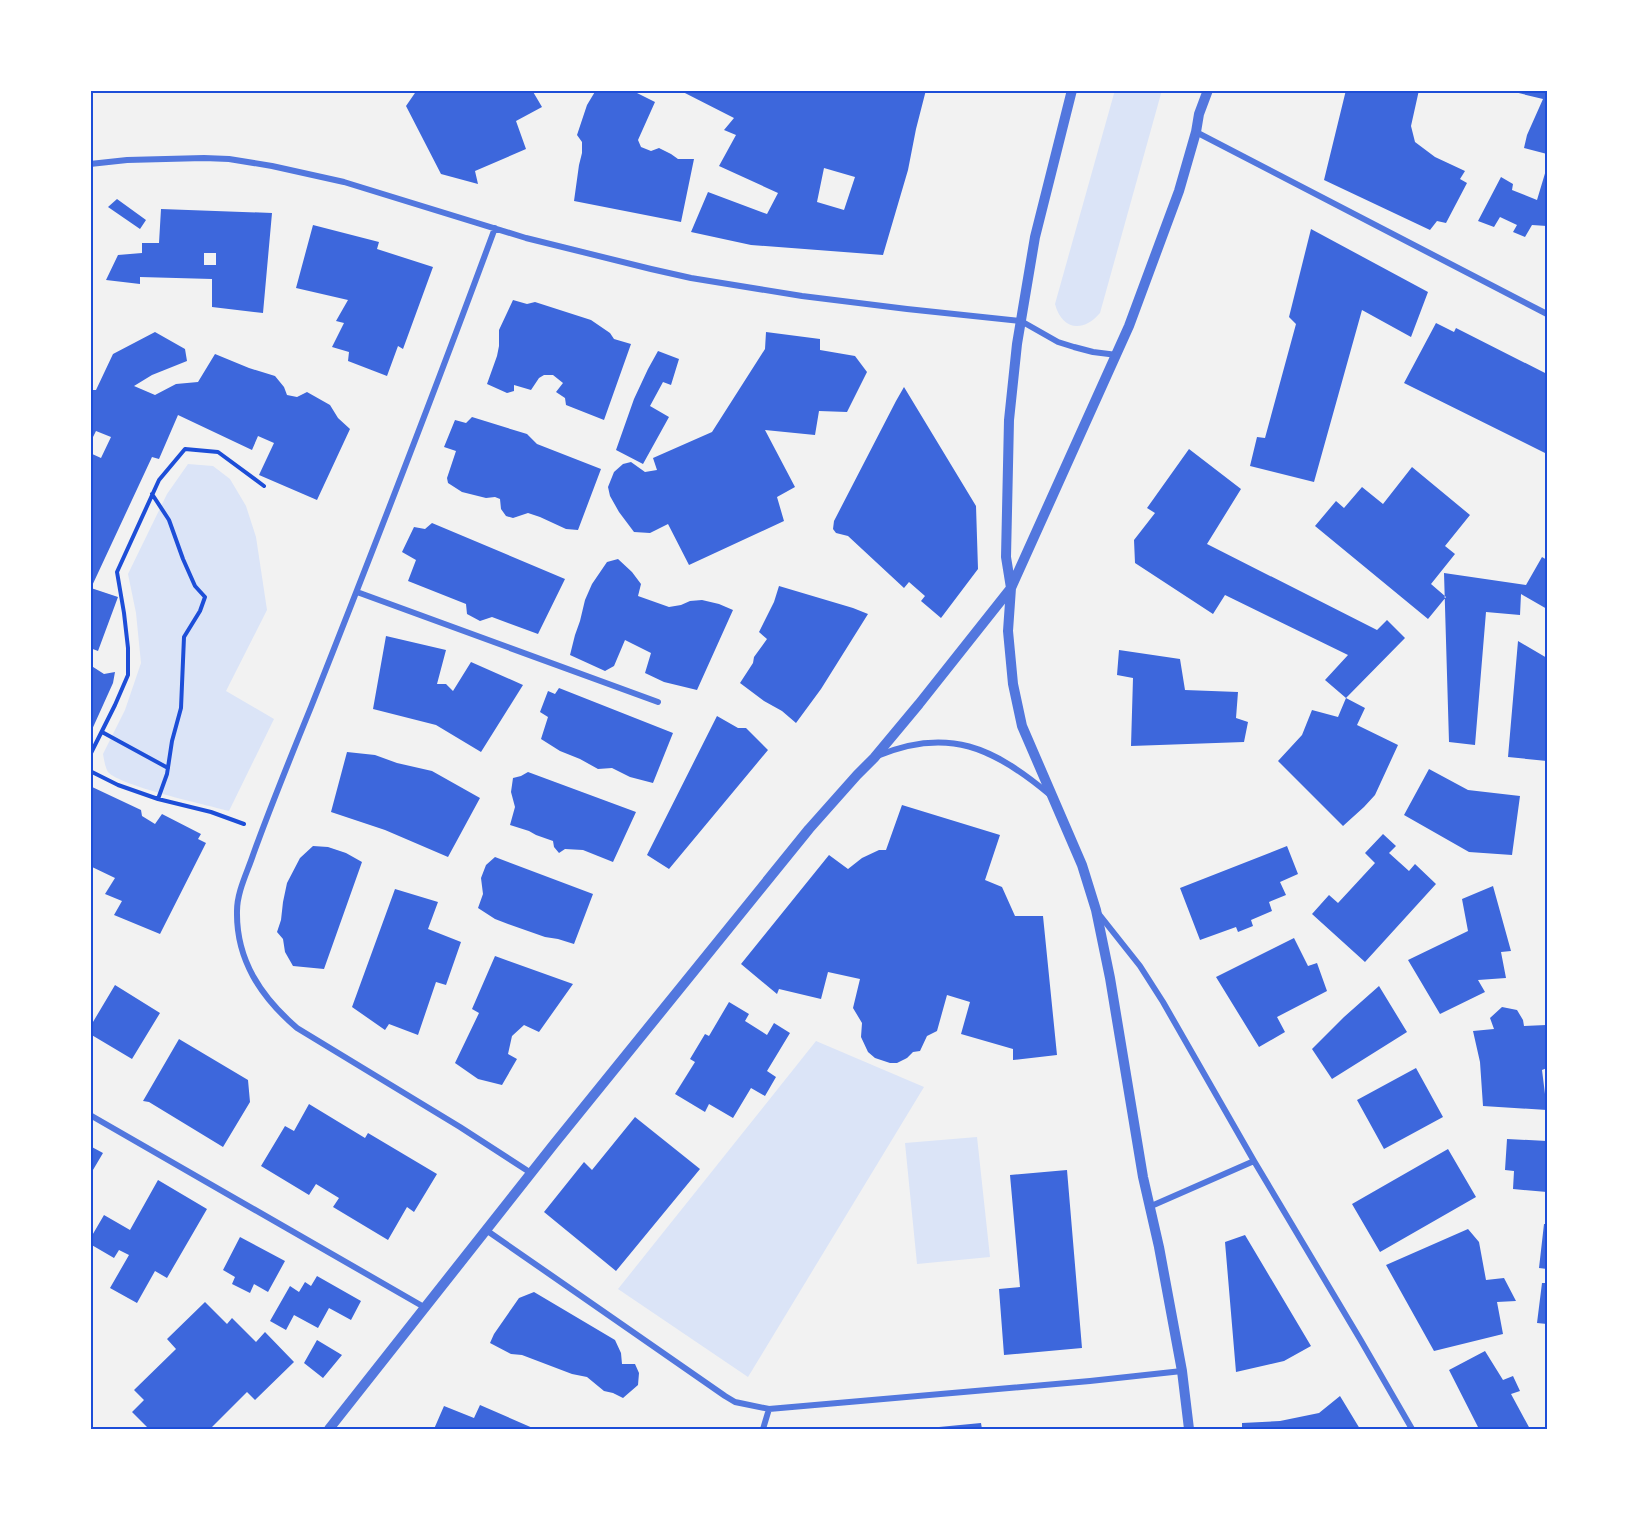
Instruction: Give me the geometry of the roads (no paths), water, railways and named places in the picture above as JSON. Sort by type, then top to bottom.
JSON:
[{"type":"street","points":[[1072,90],[1035,237],[1021,321],[1009,420],[1006,557],[1011,588],[1008,617],[1009,652],[1016,705],[1027,740],[1082,865],[1096,910],[1110,978],[1143,1177],[1182,1371],[1189,1429]]},
{"type":"street","points":[[329,1429],[531,1173],[809,829],[874,758],[1011,588],[1117,355],[1167,227],[1196,132],[1200,90]]},
{"type":"street","points":[[1199,114],[1208,90]]},
{"type":"street","points":[[1196,132],[1547,314]]},
{"type":"street","points":[[90,164],[177,158],[245,161],[345,182],[601,258],[690,278],[802,296],[1021,321],[1058,342],[1093,352],[1117,355]]},
{"type":"street","points":[[495,228],[357,592],[261,831],[241,888],[237,912],[240,946],[257,985],[269,1001],[297,1028],[531,1173]]},
{"type":"street","points":[[357,592],[658,702]]},
{"type":"street","points":[[874,758],[914,744],[939,742],[967,745],[1001,759],[1054,798]]},
{"type":"street","points":[[1096,910],[1140,966],[1163,1002],[1412,1429]]},
{"type":"street","points":[[90,1115],[424,1307]]},
{"type":"street","points":[[1149,1207],[1254,1161]]},
{"type":"street","points":[[486,1230],[725,1396],[735,1402],[769,1409],[1182,1371]]},
{"type":"street","points":[[763,1429],[769,1409]]}]
